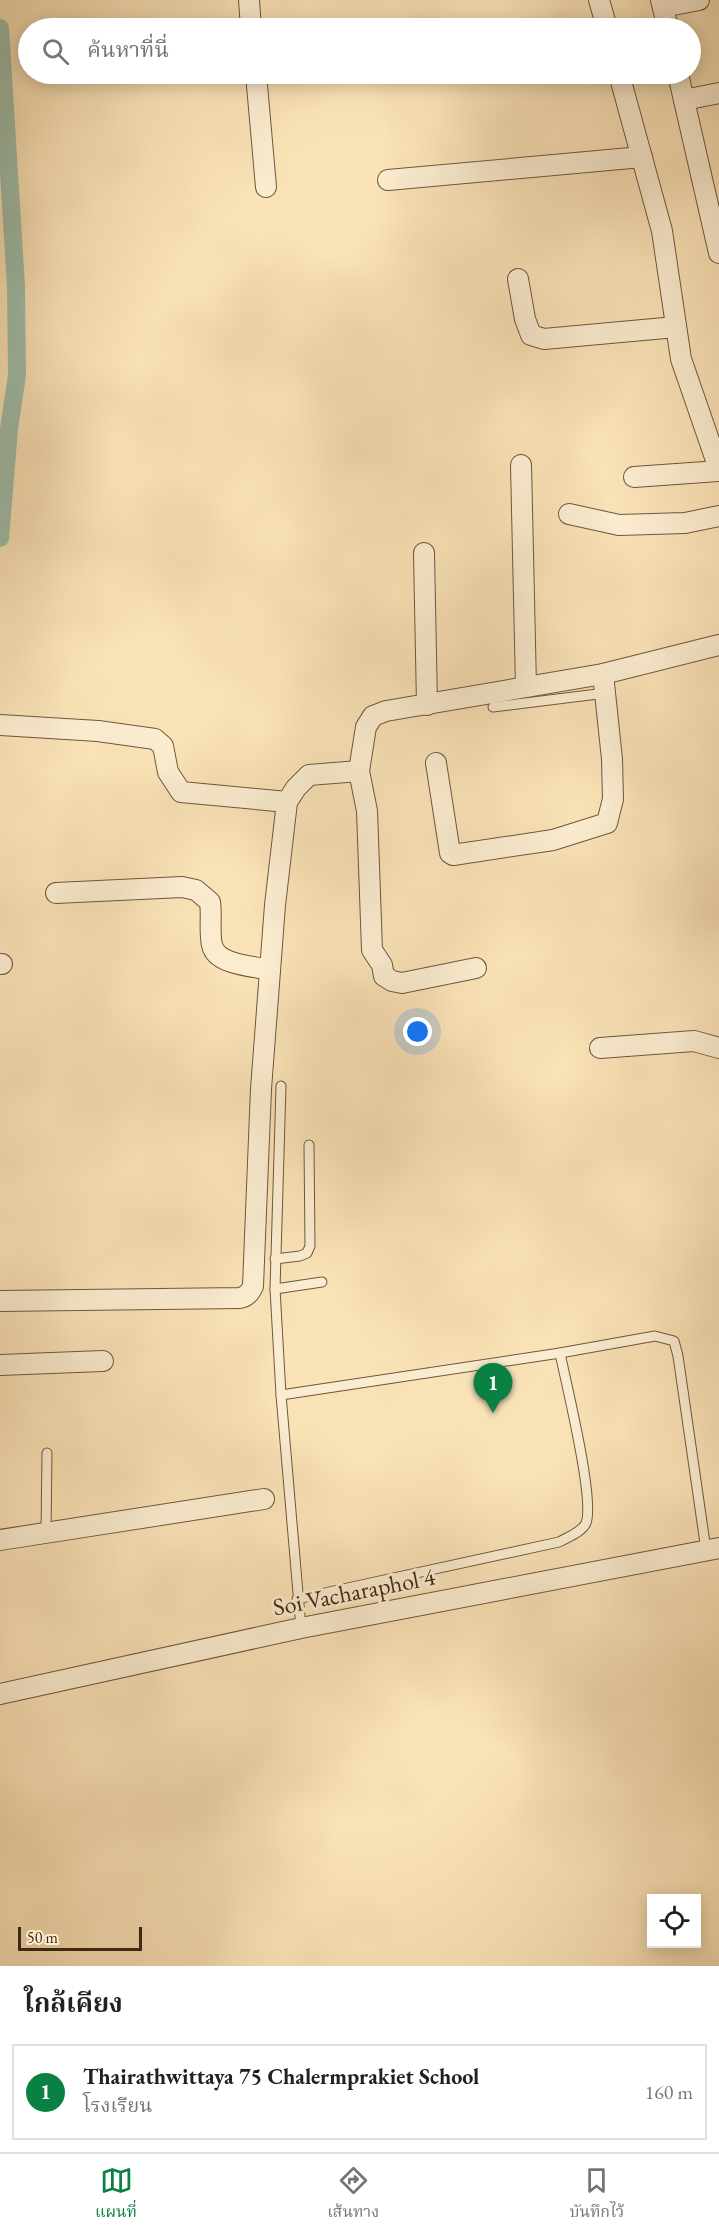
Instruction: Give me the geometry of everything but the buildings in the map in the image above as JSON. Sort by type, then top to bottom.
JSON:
[{"type":"street","points":[[249,0],[250,18]]},
{"type":"street","points":[[599,0],[604,18]]},
{"type":"street","points":[[662,4],[699,0]]},
{"type":"street","points":[[257,84],[267,187]]},
{"type":"street","points":[[622,84],[662,231],[681,359],[719,470],[634,477]]},
{"type":"street","points":[[680,84],[712,185],[719,253]]},
{"type":"street","points":[[684,100],[719,93]]},
{"type":"street","points":[[388,180],[642,157]]},
{"type":"street","points":[[518,279],[525,320],[531,335],[544,339],[676,327]]},
{"type":"street","points":[[521,465],[526,687]]},
{"type":"street","points":[[569,514],[620,525],[685,523],[719,516]]},
{"type":"street","points":[[424,553],[427,705]]},
{"type":"street","points":[[476,968],[402,982],[392,981],[384,976],[382,965],[372,950],[367,811],[359,771],[366,727],[373,716],[386,711],[526,687],[604,683],[719,645]]},
{"type":"street","points":[[436,763],[450,853],[453,855],[553,840],[607,823],[613,799],[612,759],[604,683]]},
{"type":"street","points":[[0,725],[98,731],[155,739],[163,746],[168,772],[181,792],[287,802]]},
{"type":"street","points":[[0,1302],[240,1298],[251,1292],[261,1089],[275,905],[287,802],[296,788],[309,775],[359,771]]},
{"type":"street","points":[[56,893],[182,887],[196,890],[210,902],[211,944],[216,955],[227,961],[270,970]]},
{"type":"street","points":[[600,1048],[694,1041],[719,1048]]},
{"type":"street","points":[[0,1365],[103,1361]]},
{"type":"street","points":[[0,1540],[264,1499]]},
{"type":"street","name":"Soi Vacharaphol 4","points":[[0,1694],[301,1628],[712,1549]]},
{"type":"lane","points":[[493,707],[604,683]]},
{"type":"lane","points":[[281,1086],[275,1289],[281,1395],[301,1628]]},
{"type":"lane","points":[[275,1259],[300,1256],[307,1253],[310,1246],[309,1145]]},
{"type":"lane","points":[[275,1289],[322,1282]]},
{"type":"lane","points":[[281,1395],[560,1353],[655,1336],[667,1337],[674,1341],[678,1356],[712,1549]]},
{"type":"lane","points":[[297,1599],[560,1542],[579,1531],[585,1524],[587,1493],[560,1353]]},
{"type":"lane","points":[[46,1533],[47,1453]]},
{"type":"waterway","points":[[0,28],[16,286],[17,375],[9,429],[0,538]]},
{"type":"place","name":"Thairathwittaya 75 Chalermprakiet School","points":[[493,1413]]}]
